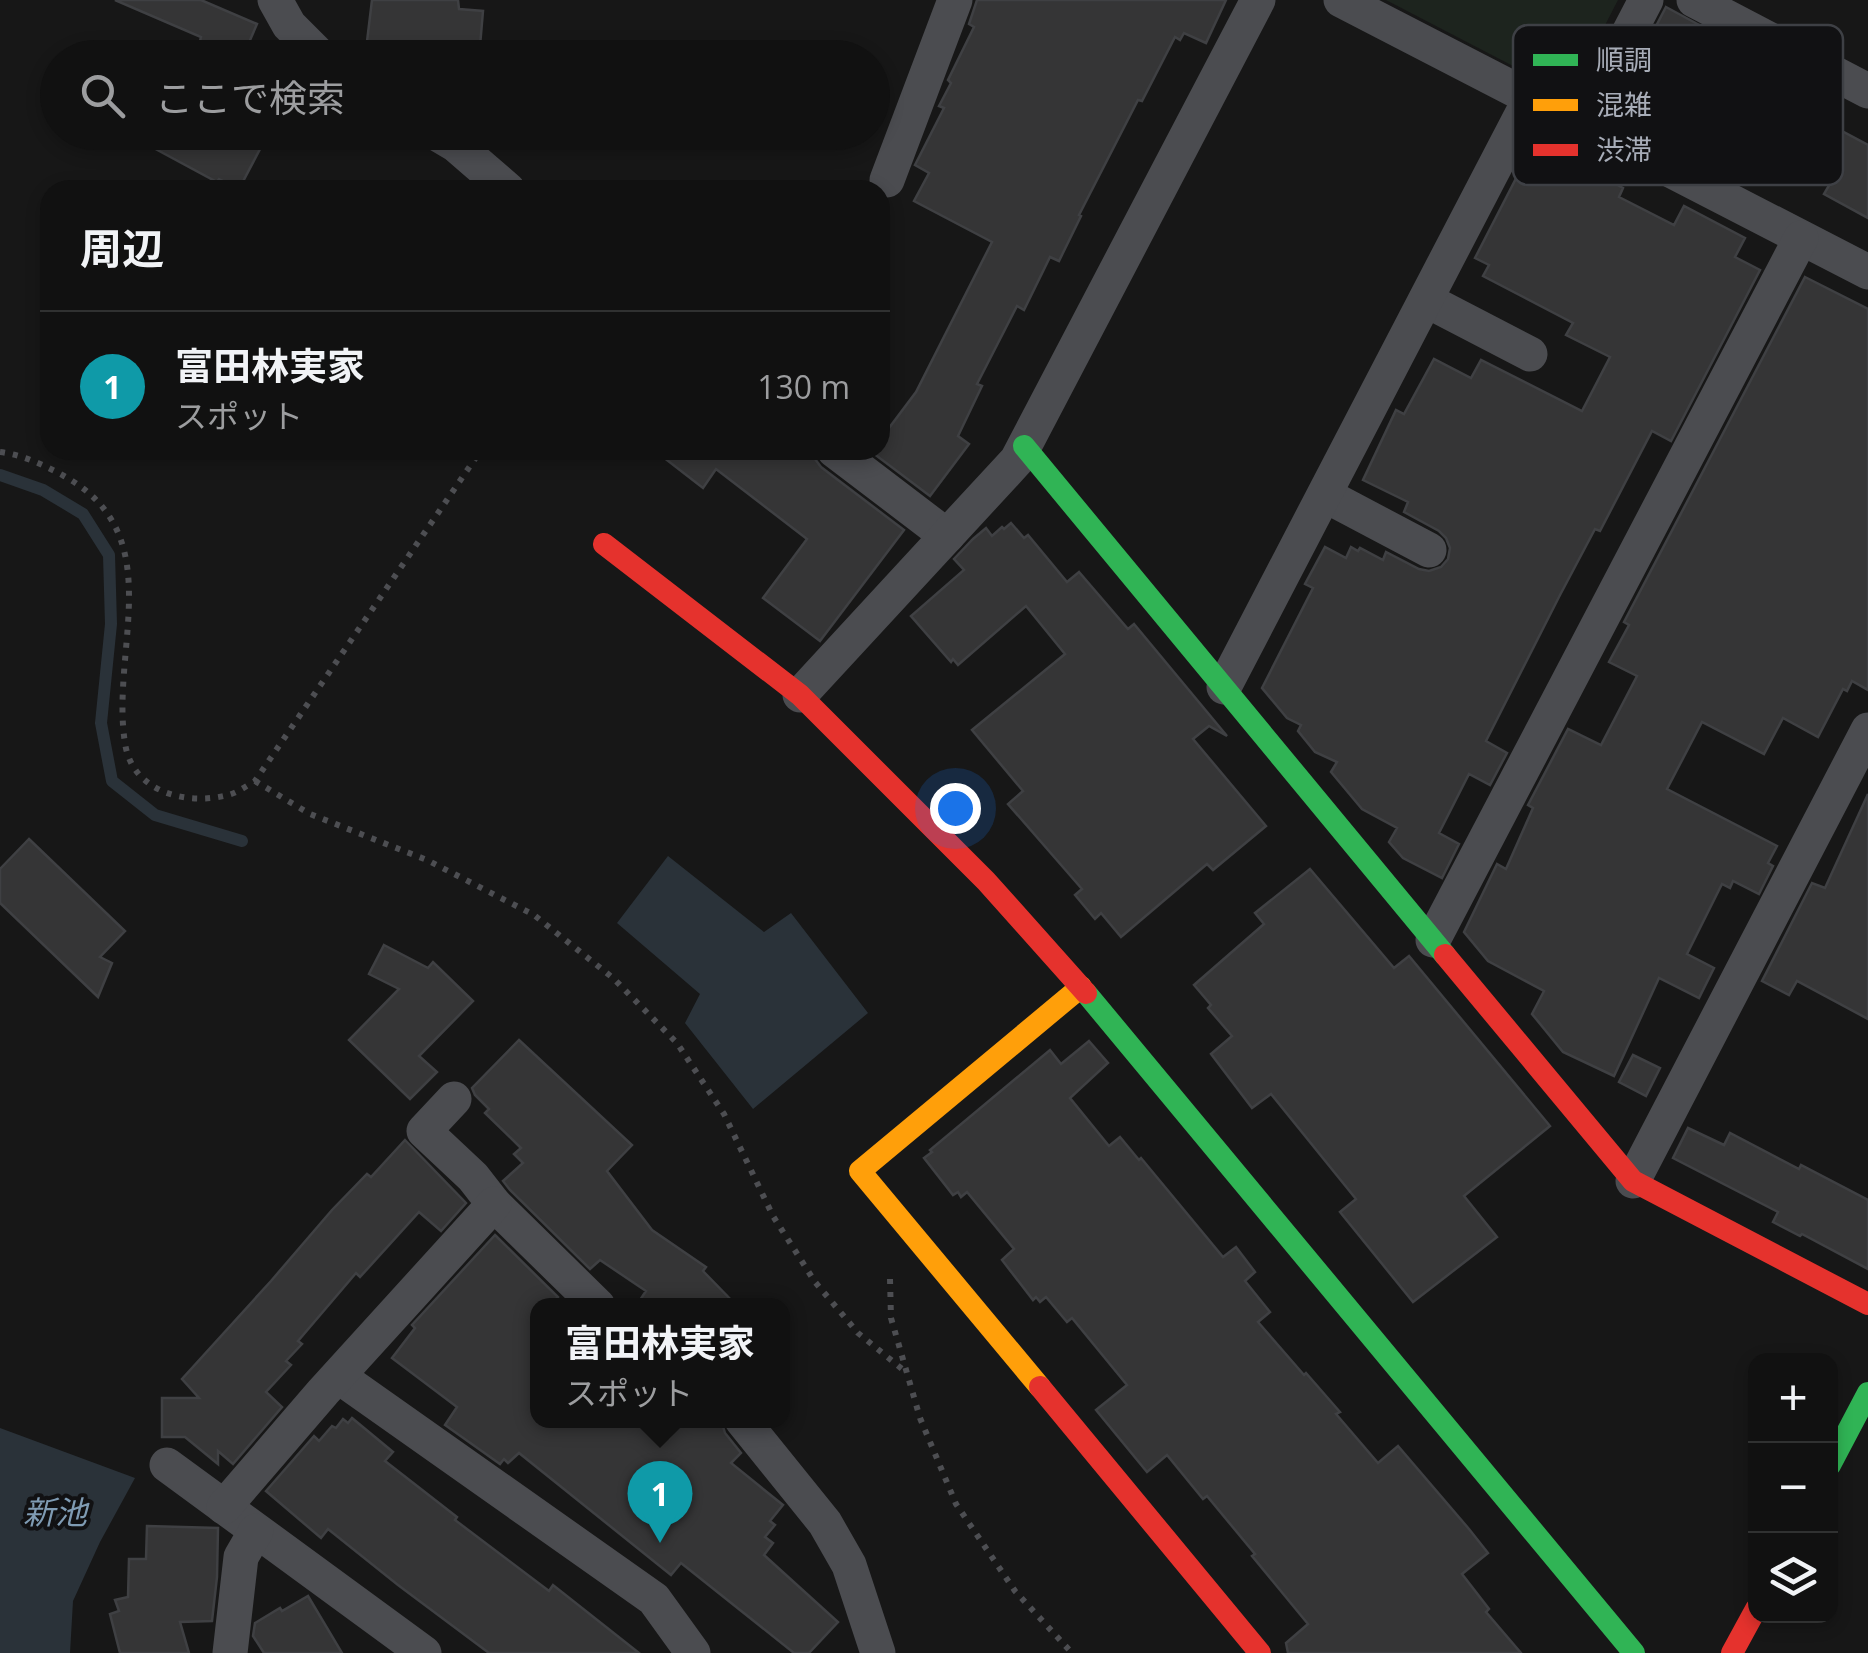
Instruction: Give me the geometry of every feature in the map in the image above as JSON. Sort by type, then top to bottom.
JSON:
[{"type":"street","points":[[275,0],[289,25],[304,40]]},
{"type":"street","points":[[887,180],[954,0]]},
{"type":"street","points":[[800,695],[1017,460],[1258,0]]},
{"type":"street","points":[[1342,0],[1513,87]]},
{"type":"street","points":[[1633,25],[1646,0]]},
{"type":"street","points":[[1694,0],[1742,25]]},
{"type":"street","points":[[1843,77],[1868,90]]},
{"type":"street","points":[[1224,688],[1513,133]]},
{"type":"street","points":[[461,150],[496,180]]},
{"type":"street","points":[[1701,185],[1868,272]]},
{"type":"street","points":[[1433,940],[1802,238]]},
{"type":"street","points":[[1426,300],[1530,354]]},
{"type":"street","points":[[1024,446],[1633,1180],[1868,1304]]},
{"type":"street","points":[[847,460],[947,536]]},
{"type":"street","points":[[1324,495],[1429,550]]},
{"type":"street","points":[[604,544],[800,695],[986,880],[1081,988],[1634,1653]]},
{"type":"street","points":[[1633,1180],[1868,730]]},
{"type":"street","points":[[1081,988],[860,1171],[1260,1653]]},
{"type":"street","points":[[454,1099],[424,1131],[473,1176],[494,1204],[590,1298]]},
{"type":"street","points":[[224,1507],[494,1204]]},
{"type":"street","points":[[338,1376],[654,1599],[693,1653]]},
{"type":"street","points":[[1838,1450],[1868,1393]]},
{"type":"street","points":[[749,1428],[833,1537],[849,1565],[878,1653]]},
{"type":"street","points":[[168,1465],[424,1653]]},
{"type":"street","points":[[230,1653],[241,1558],[256,1531]]},
{"type":"street","points":[[1732,1653],[1748,1623]]},
{"type":"path","points":[[0,452],[44,466],[77,484],[98,501],[116,525],[130,583],[123,693],[125,747],[138,774],[154,788],[176,797],[200,799],[230,795],[255,781],[475,460]]},
{"type":"path","points":[[255,781],[310,814],[428,860],[534,914],[613,978],[677,1043],[724,1114],[773,1216],[814,1282],[858,1333],[907,1373]]},
{"type":"path","points":[[886,1202],[892,1318],[920,1418],[956,1504],[1015,1591],[1072,1653]]},
{"type":"shaded area","points":[[1386,0],[1618,0],[1605,25],[1513,25],[1513,66]]},
{"type":"water","points":[[668,856],[764,932],[791,913],[868,1013],[753,1109],[685,1023],[700,994],[617,923]]},
{"type":"water","name":"新池","points":[[0,1428],[135,1478],[73,1601],[70,1653],[0,1653]]},
{"type":"building","points":[[115,0],[201,0],[257,24],[250,40],[200,40],[201,37]]},
{"type":"building","points":[[372,0],[458,0],[459,9],[483,11],[481,40],[367,40]]},
{"type":"building","points":[[977,0],[1226,0],[1206,43],[1184,33],[1180,40],[1175,37],[1142,101],[1138,100],[1059,261],[1050,257],[1024,310],[1017,306],[977,384],[982,386],[958,436],[969,444],[930,496],[882,460],[890,460],[890,427],[916,392],[992,242],[914,201],[929,173],[915,165],[944,108],[939,106],[951,83],[948,80],[974,27],[969,24]]},
{"type":"building","points":[[1666,7],[1699,25],[1657,25]]},
{"type":"building","points":[[1843,132],[1868,145],[1868,218],[1824,194],[1829,185],[1843,185]]},
{"type":"building","points":[[157,150],[260,150],[244,180],[213,180]]},
{"type":"building","points":[[1513,184],[1618,185],[1623,188],[1619,197],[1674,225],[1684,206],[1745,238],[1735,257],[1760,270],[1671,441],[1652,431],[1600,531],[1595,529],[1560,595],[1486,741],[1507,753],[1490,785],[1469,774],[1439,833],[1459,844],[1442,878],[1403,858],[1389,842],[1397,828],[1362,809],[1331,772],[1337,762],[1315,752],[1298,731],[1301,725],[1287,718],[1262,688],[1313,588],[1305,584],[1325,547],[1346,558],[1351,547],[1383,560],[1386,552],[1429,571],[1441,567],[1448,559],[1450,548],[1446,538],[1404,512],[1408,502],[1363,480],[1396,410],[1404,414],[1434,359],[1471,378],[1481,360],[1582,411],[1610,357],[1566,335],[1573,323],[1483,276],[1489,265],[1475,258]]},
{"type":"building","points":[[1805,277],[1868,309],[1868,690],[1852,681],[1847,691],[1843,689],[1818,737],[1783,718],[1764,754],[1702,722],[1667,789],[1777,846],[1768,863],[1773,866],[1759,894],[1733,881],[1730,888],[1722,884],[1687,954],[1714,968],[1699,998],[1659,978],[1614,1076],[1563,1052],[1532,1014],[1544,991],[1488,961],[1464,932],[1497,864],[1506,869],[1533,808],[1528,805],[1568,729],[1601,745],[1637,676],[1609,662],[1629,625],[1624,622]]},
{"type":"building","points":[[667,460],[816,460],[904,530],[820,641],[763,598],[807,539],[716,469],[703,488]]},
{"type":"building","points":[[1011,523],[1024,538],[1028,535],[1067,582],[1079,572],[1128,629],[1134,624],[1227,736],[1209,726],[1193,739],[1266,826],[1213,870],[1207,864],[1121,937],[1101,913],[1095,919],[1075,895],[1082,889],[1008,804],[1023,791],[972,730],[1065,654],[1026,606],[958,665],[911,616],[964,570],[954,559],[973,539],[986,528],[992,536]]},
{"type":"building","points":[[1868,794],[1868,1019],[1797,981],[1789,995],[1762,981],[1812,883],[1825,888]]},
{"type":"building","points":[[29,839],[125,931],[100,957],[112,963],[98,997],[0,903],[0,869]]},
{"type":"building","points":[[1310,869],[1394,968],[1409,956],[1550,1126],[1464,1196],[1497,1237],[1413,1302],[1340,1212],[1356,1199],[1271,1094],[1252,1108],[1211,1054],[1232,1036],[1194,985],[1264,924],[1255,913]]},
{"type":"building","points":[[384,945],[428,968],[433,962],[473,1001],[419,1056],[437,1072],[410,1099],[349,1040],[399,989],[369,974]]},
{"type":"building","points":[[519,1040],[632,1145],[607,1171],[652,1230],[706,1267],[703,1271],[729,1298],[641,1298],[646,1291],[600,1260],[590,1269],[503,1181],[523,1163],[514,1154],[521,1148],[485,1113],[489,1109],[472,1088]]},
{"type":"building","points":[[1089,1041],[1108,1063],[1070,1098],[1109,1146],[1120,1137],[1141,1158],[1223,1257],[1236,1247],[1255,1272],[1245,1281],[1270,1312],[1258,1322],[1340,1412],[1336,1414],[1378,1463],[1398,1446],[1469,1529],[1488,1553],[1462,1574],[1489,1609],[1486,1612],[1521,1653],[1288,1653],[1286,1643],[1308,1624],[1252,1556],[1255,1554],[1167,1455],[1147,1472],[1096,1410],[1127,1385],[1072,1318],[1067,1322],[1046,1297],[1040,1302],[1036,1297],[1033,1300],[1002,1260],[1014,1249],[967,1192],[961,1197],[958,1192],[953,1195],[924,1158],[1050,1050],[1061,1064]]},
{"type":"building","points":[[1633,1055],[1660,1068],[1646,1096],[1619,1082]]},
{"type":"building","points":[[1688,1128],[1724,1145],[1730,1133],[1868,1200],[1868,1269],[1773,1222],[1778,1212],[1673,1158]]},
{"type":"building","points":[[405,1140],[466,1203],[441,1231],[419,1212],[360,1277],[356,1273],[298,1341],[302,1344],[286,1361],[291,1365],[266,1392],[282,1407],[233,1464],[218,1451],[218,1464],[185,1437],[162,1437],[162,1398],[199,1398],[182,1379],[332,1210],[367,1174],[371,1177]]},
{"type":"building","points":[[495,1235],[558,1297],[530,1298],[530,1428],[658,1428],[669,1438],[677,1428],[723,1428],[741,1453],[731,1463],[783,1505],[770,1521],[775,1525],[765,1537],[773,1543],[764,1555],[838,1622],[809,1653],[794,1653],[681,1563],[671,1575],[519,1453],[508,1463],[504,1459],[500,1464],[445,1425],[457,1407],[392,1358],[415,1328],[412,1325]]},
{"type":"building","points":[[352,1418],[393,1452],[385,1461],[457,1517],[455,1520],[549,1591],[553,1585],[639,1653],[489,1653],[328,1529],[321,1538],[266,1491],[314,1436],[319,1441],[332,1426],[336,1428],[343,1419],[348,1423]]},
{"type":"building","points":[[147,1526],[218,1528],[212,1621],[180,1622],[189,1653],[120,1653],[110,1614],[119,1611],[115,1600],[128,1597],[129,1559],[146,1559]]},
{"type":"building","points":[[308,1596],[342,1653],[264,1653],[253,1636],[255,1623]]},
{"type":"waterway","points":[[0,475],[43,490],[83,514],[109,555],[111,624],[101,723],[112,781],[155,815],[242,841]]},
{"type":"traffic: fast","points":[[1024,446],[1445,955]]},
{"type":"traffic: fast","points":[[1086,993],[1634,1653]]},
{"type":"traffic: fast","points":[[1838,1450],[1868,1393]]},
{"type":"traffic: slow","points":[[1040,1387],[860,1171],[1081,987]]},
{"type":"traffic: jam","points":[[604,544],[800,695],[986,881],[1086,993]]},
{"type":"traffic: jam","points":[[1445,955],[1633,1181],[1868,1304]]},
{"type":"traffic: jam","points":[[1040,1387],[1260,1653]]},
{"type":"traffic: jam","points":[[1732,1653],[1748,1623]]},
{"type":"place","name":"富田林実家","points":[[660,1543]]}]
